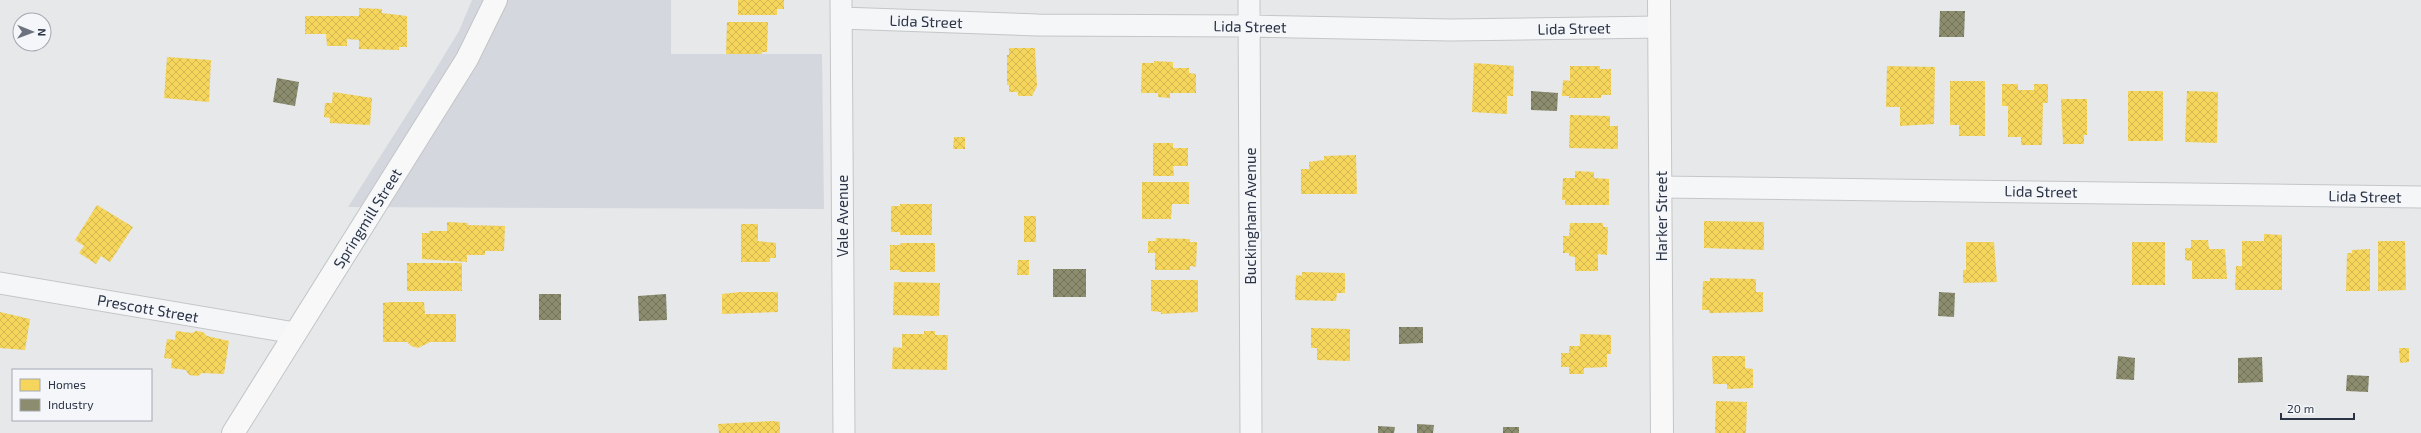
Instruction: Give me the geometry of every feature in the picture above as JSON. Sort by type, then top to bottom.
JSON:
[{"type":"main road","name":"Springmill Street","points":[[232,433],[467,59],[496,0]]},
{"type":"main road","name":"Harker Street","points":[[1659,0],[1662,433]]},
{"type":"street","name":"Buckingham Avenue","points":[[1249,0],[1251,433]]},
{"type":"street","name":"Lida Street","points":[[841,9],[1038,25],[1249,26],[1451,30],[1660,27]]},
{"type":"street","name":"Vale Avenue","points":[[841,9],[844,433]]},
{"type":"street","name":"Lida Street","points":[[1660,187],[2421,197]]},
{"type":"street","name":"Prescott Street","points":[[0,283],[295,333]]},
{"type":"shaded area","points":[[472,0],[671,0],[671,54],[822,54],[824,209],[348,207],[459,31]]},
{"type":"building: Homes","points":[[738,0],[784,0],[784,9],[777,9],[777,15],[738,15]]},
{"type":"building: Homes","points":[[359,8],[382,9],[382,13],[407,16],[407,47],[399,47],[399,50],[359,49],[359,40],[347,39],[347,46],[327,46],[326,34],[305,34],[305,16],[359,16]]},
{"type":"building: Homes","points":[[727,22],[768,22],[767,52],[762,52],[762,54],[726,54]]},
{"type":"building: Homes","points":[[1009,48],[1035,48],[1037,86],[1032,96],[1018,96],[1018,92],[1009,92],[1009,85],[1007,85],[1007,55],[1009,55]]},
{"type":"building: Homes","points":[[167,57],[211,60],[209,102],[164,98]]},
{"type":"building: Homes","points":[[1154,61],[1173,62],[1173,68],[1189,68],[1189,73],[1196,74],[1196,93],[1170,93],[1170,98],[1158,97],[1158,93],[1141,93],[1142,63],[1154,63]]},
{"type":"building: Homes","points":[[1474,63],[1514,66],[1513,96],[1507,96],[1507,114],[1472,112]]},
{"type":"building: Homes","points":[[1570,66],[1600,66],[1600,69],[1611,69],[1611,95],[1601,95],[1601,98],[1569,98],[1569,96],[1562,96],[1563,80],[1570,81]]},
{"type":"building: Homes","points":[[1887,66],[1935,67],[1934,124],[1900,126],[1900,107],[1886,107]]},
{"type":"building: Homes","points":[[1950,81],[1985,81],[1985,136],[1959,136],[1959,125],[1950,125]]},
{"type":"building: Homes","points":[[2002,84],[2018,84],[2018,90],[2034,90],[2034,84],[2048,84],[2048,103],[2043,103],[2042,145],[2021,145],[2021,137],[2008,137],[2008,106],[2002,106]]},
{"type":"building: Homes","points":[[2128,91],[2163,91],[2163,141],[2128,141]]},
{"type":"building: Homes","points":[[2187,91],[2218,92],[2217,143],[2185,142]]},
{"type":"building: Homes","points":[[333,92],[372,98],[370,125],[330,123],[330,118],[324,117],[325,103],[332,103]]},
{"type":"building: Homes","points":[[2061,99],[2087,99],[2087,135],[2084,135],[2084,144],[2063,144]]},
{"type":"building: Homes","points":[[1570,115],[1610,116],[1610,126],[1618,126],[1618,149],[1569,148]]},
{"type":"building: Homes","points":[[954,137],[965,137],[965,149],[953,149]]},
{"type":"building: Homes","points":[[1153,143],[1173,143],[1173,148],[1188,148],[1188,166],[1173,166],[1174,176],[1153,176]]},
{"type":"building: Homes","points":[[1356,155],[1357,194],[1301,194],[1301,169],[1309,169],[1309,162],[1324,160],[1324,156]]},
{"type":"building: Homes","points":[[1575,171],[1594,172],[1594,178],[1609,179],[1609,205],[1565,205],[1565,200],[1562,200],[1563,178],[1575,178]]},
{"type":"building: Homes","points":[[1142,182],[1189,182],[1189,204],[1172,204],[1171,219],[1142,219]]},
{"type":"building: Homes","points":[[900,204],[932,204],[932,235],[900,235],[900,232],[891,232],[891,206],[900,206]]},
{"type":"building: Homes","points":[[97,205],[133,227],[110,262],[101,256],[96,264],[79,253],[84,246],[75,240]]},
{"type":"building: Homes","points":[[1024,216],[1036,216],[1036,242],[1024,242]]},
{"type":"building: Homes","points":[[1704,221],[1764,222],[1764,250],[1704,248]]},
{"type":"building: Homes","points":[[447,222],[468,223],[468,225],[505,226],[504,251],[485,251],[485,255],[467,255],[467,262],[422,259],[422,233],[429,233],[429,231],[447,231]]},
{"type":"building: Homes","points":[[1570,223],[1603,223],[1603,227],[1608,227],[1607,255],[1598,254],[1598,271],[1575,271],[1575,257],[1569,256],[1569,253],[1563,253],[1563,236],[1569,236]]},
{"type":"building: Homes","points":[[741,224],[758,224],[758,241],[776,243],[776,258],[770,258],[770,262],[741,262]]},
{"type":"building: Homes","points":[[2264,234],[2282,235],[2282,290],[2235,290],[2236,266],[2242,266],[2242,241],[2264,241]]},
{"type":"building: Homes","points":[[1156,238],[1190,239],[1190,242],[1197,242],[1196,267],[1190,266],[1190,270],[1155,270],[1155,253],[1148,253],[1148,241],[1156,241]]},
{"type":"building: Homes","points":[[2191,240],[2208,240],[2209,249],[2225,249],[2227,279],[2192,279],[2192,261],[2185,260],[2185,248],[2191,248]]},
{"type":"building: Homes","points":[[2378,241],[2405,241],[2406,290],[2378,291]]},
{"type":"building: Homes","points":[[1966,242],[1994,242],[1997,282],[1963,283],[1963,270],[1966,270]]},
{"type":"building: Homes","points":[[2132,242],[2165,242],[2165,285],[2132,285]]},
{"type":"building: Homes","points":[[901,243],[935,243],[935,272],[900,272],[900,270],[890,270],[890,245],[900,245]]},
{"type":"building: Homes","points":[[2370,249],[2370,291],[2346,291],[2347,253],[2352,253],[2352,250]]},
{"type":"building: Homes","points":[[1018,260],[1029,260],[1029,275],[1017,275]]},
{"type":"building: Homes","points":[[407,263],[462,263],[462,291],[407,291]]},
{"type":"building: Homes","points":[[1302,272],[1345,273],[1345,293],[1337,293],[1336,301],[1295,300],[1296,275],[1302,276]]},
{"type":"building: Homes","points":[[1710,278],[1756,279],[1756,292],[1763,292],[1763,312],[1709,313],[1709,310],[1702,310],[1703,281],[1710,281]]},
{"type":"building: Homes","points":[[1151,280],[1198,280],[1198,312],[1161,314],[1161,312],[1151,311]]},
{"type":"building: Homes","points":[[894,282],[940,283],[939,316],[893,315]]},
{"type":"building: Homes","points":[[740,292],[778,292],[778,312],[722,314],[722,294]]},
{"type":"building: Homes","points":[[424,302],[425,314],[456,314],[456,342],[430,342],[418,348],[411,346],[407,342],[383,342],[383,303]]},
{"type":"building: Homes","points":[[0,312],[30,319],[25,350],[0,348]]},
{"type":"building: Homes","points":[[1311,328],[1350,329],[1350,361],[1317,360],[1317,348],[1311,348]]},
{"type":"building: Homes","points":[[176,331],[192,333],[196,331],[203,332],[207,336],[229,341],[224,374],[202,373],[198,376],[189,375],[186,370],[171,368],[172,359],[164,358],[167,339],[175,340]]},
{"type":"building: Homes","points":[[924,331],[935,331],[935,335],[948,335],[947,370],[892,369],[893,347],[902,348],[902,334],[924,334]]},
{"type":"building: Homes","points":[[1580,334],[1611,335],[1611,354],[1607,354],[1607,367],[1584,368],[1584,374],[1569,374],[1569,367],[1561,367],[1561,353],[1569,353],[1569,346],[1580,346]]},
{"type":"building: Homes","points":[[2399,348],[2409,348],[2409,362],[2400,363]]},
{"type":"building: Homes","points":[[1712,356],[1745,356],[1745,368],[1753,369],[1753,388],[1727,389],[1727,384],[1713,384]]},
{"type":"building: Homes","points":[[1716,401],[1747,402],[1746,433],[1715,433]]},
{"type":"building: Homes","points":[[773,421],[780,422],[780,433],[719,433],[718,424]]},
{"type":"building: Industry","points":[[1940,11],[1965,11],[1964,37],[1939,37]]},
{"type":"building: Industry","points":[[277,78],[299,82],[295,106],[273,102]]},
{"type":"building: Industry","points":[[1531,91],[1558,93],[1557,111],[1531,110]]},
{"type":"building: Industry","points":[[1053,269],[1086,269],[1086,297],[1053,297]]},
{"type":"building: Industry","points":[[1939,292],[1955,293],[1954,317],[1938,316]]},
{"type":"building: Industry","points":[[539,294],[561,294],[561,320],[539,320]]},
{"type":"building: Industry","points":[[666,294],[667,320],[639,321],[638,296]]},
{"type":"building: Industry","points":[[1399,327],[1423,327],[1423,343],[1399,344]]},
{"type":"building: Industry","points":[[2118,356],[2135,358],[2134,380],[2116,379]]},
{"type":"building: Industry","points":[[2262,357],[2263,382],[2238,383],[2238,358]]},
{"type":"building: Industry","points":[[2347,375],[2369,376],[2368,392],[2346,391]]},
{"type":"building: Industry","points":[[1417,424],[1434,425],[1433,433],[1417,433]]},
{"type":"building: Industry","points":[[1378,426],[1395,427],[1394,433],[1378,433]]},
{"type":"building: Industry","points":[[1503,427],[1519,427],[1519,433],[1503,433]]}]
